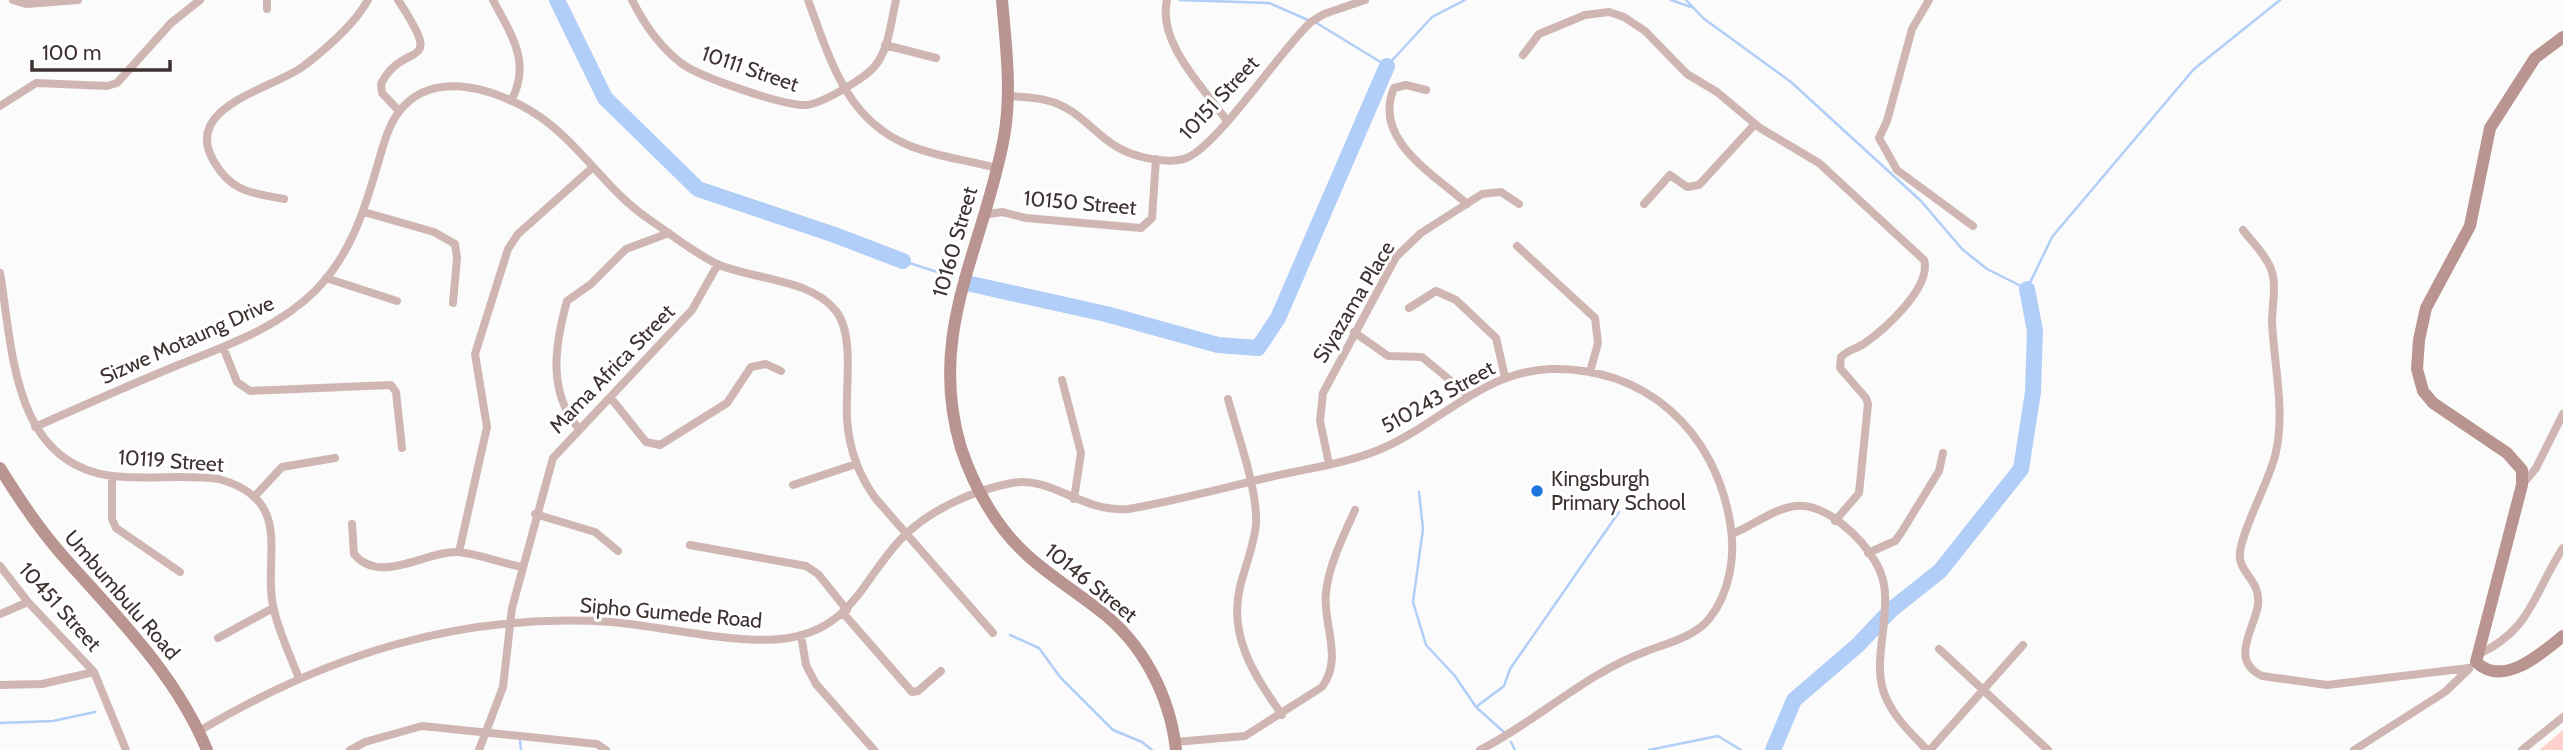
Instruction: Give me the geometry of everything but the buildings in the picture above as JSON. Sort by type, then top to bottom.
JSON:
[{"type":"street","points":[[13,0],[26,4],[78,0]]},
{"type":"street","points":[[0,106],[36,83],[107,86],[117,83],[171,23],[200,0]]},
{"type":"street","points":[[284,199],[243,191],[233,185],[215,163],[208,148],[211,126],[225,108],[236,100],[305,66],[358,15],[368,0]]},
{"type":"street","points":[[398,0],[420,36],[422,45],[380,84],[382,93],[399,111],[425,92],[450,86],[475,89],[511,101],[555,129],[634,210],[669,233],[718,264],[813,292],[829,304],[842,319],[846,340],[848,429],[856,464],[869,490],[993,633]]},
{"type":"street","points":[[493,0],[521,65],[519,85],[511,101]]},
{"type":"street","name":"10111 Street","points":[[632,0],[657,40],[681,63],[699,73],[796,105],[815,104],[842,89],[873,68],[885,45]]},
{"type":"street","points":[[808,0],[842,89],[863,115],[896,139],[928,151],[996,169]]},
{"type":"street","points":[[896,0],[885,45],[936,58]]},
{"type":"street","name":"10160 Street","points":[[979,492],[956,431],[949,364],[954,320],[996,169],[1009,96],[1002,0]]},
{"type":"street","points":[[1167,0],[1166,18],[1172,40],[1227,121]]},
{"type":"street","name":"10151 Street","points":[[1009,96],[1064,106],[1119,148],[1156,159],[1184,159],[1193,155],[1227,121],[1311,22],[1324,14],[1365,0]]},
{"type":"street","points":[[1929,0],[1912,29],[1888,121],[1879,138],[1897,170],[1973,226]]},
{"type":"street","points":[[1523,55],[1543,31],[1592,12],[1616,13],[1645,31],[1687,74],[1717,92],[1755,124],[1819,163],[1921,256],[1926,266],[1923,280],[1911,299],[1877,334],[1841,357],[1840,368],[1866,398],[1868,404],[1859,493],[1835,521]]},
{"type":"street","points":[[2474,662],[2522,485],[2522,470],[2518,463],[2433,403],[2423,391],[2417,369],[2419,340],[2426,308],[2470,226],[2490,128],[2535,58],[2563,38]]},
{"type":"street","points":[[1426,90],[1406,85],[1394,88],[1389,117],[1391,130],[1399,144],[1467,204]]},
{"type":"street","name":"Sizwe Motaung Drive","points":[[35,427],[223,347],[283,318],[326,278],[348,248],[364,212],[386,139],[399,111]]},
{"type":"street","points":[[1644,204],[1670,175],[1687,187],[1699,185],[1755,124]]},
{"type":"street","name":"10150 Street","points":[[983,215],[1002,212],[1026,218],[1141,228],[1149,223],[1153,214],[1156,159]]},
{"type":"street","points":[[459,552],[461,533],[487,427],[475,354],[508,249],[518,234],[592,168]]},
{"type":"street","name":"Siyazama Place","points":[[1329,464],[1320,421],[1323,393],[1354,332],[1403,248],[1467,204],[1492,191],[1501,192],[1519,204]]},
{"type":"street","points":[[364,212],[434,232],[454,244],[457,253],[453,303]]},
{"type":"street","points":[[2243,230],[2272,273],[2278,422],[2275,457],[2240,550],[2242,568],[2258,591],[2258,606],[2244,651],[2249,666],[2262,676],[2320,685],[2474,662],[2483,669],[2494,671],[2518,668],[2563,636]]},
{"type":"street","points":[[579,429],[562,404],[555,366],[567,301],[591,284],[626,248],[669,233]]},
{"type":"street","points":[[1517,246],[1595,318],[1598,342],[1591,372]]},
{"type":"street","name":"Mama Africa Street","points":[[479,750],[506,673],[509,624],[553,458],[692,310],[718,264]]},
{"type":"street","points":[[0,273],[22,398],[35,427]]},
{"type":"street","points":[[326,278],[397,301]]},
{"type":"street","points":[[1409,308],[1436,291],[1456,300],[1496,338],[1504,377]]},
{"type":"street","points":[[1354,332],[1383,354],[1422,357],[1468,395]]},
{"type":"street","points":[[223,347],[237,382],[250,391],[390,385],[396,392],[402,448]]},
{"type":"street","points":[[610,397],[646,442],[660,445],[727,403],[751,367],[766,365],[780,371]]},
{"type":"street","name":"510243 Street","points":[[979,492],[1008,484],[1032,482],[1102,509],[1128,509],[1329,464],[1388,445],[1468,395],[1504,377],[1546,369],[1591,372],[1618,380],[1654,398],[1693,433],[1719,475],[1732,534],[1728,582],[1719,606],[1706,622],[1683,637],[1609,666],[1520,730],[1480,750]]},
{"type":"street","points":[[1062,380],[1081,453],[1074,499]]},
{"type":"street","points":[[1228,399],[1249,482],[1255,524],[1240,589],[1238,626],[1249,663],[1282,715]]},
{"type":"street","points":[[2522,485],[2536,468],[2563,414]]},
{"type":"street","name":"10119 Street","points":[[35,427],[68,460],[112,476],[219,479],[231,482],[254,497]]},
{"type":"street","points":[[1868,553],[1895,541],[1939,471],[1943,453]]},
{"type":"street","points":[[298,676],[273,608],[273,538],[268,518],[254,497],[282,467],[335,458]]},
{"type":"street","points":[[793,485],[856,464]]},
{"type":"street","name":"Umbumbulu Road","points":[[1,471],[39,528],[154,659],[199,731],[207,750]]},
{"type":"street","points":[[112,476],[111,519],[116,528],[180,572]]},
{"type":"street","name":"Sipho Gumede Road","points":[[199,731],[298,676],[335,662],[415,639],[509,624],[607,622],[763,640],[801,635],[827,625],[845,612],[907,533],[933,515],[979,492]]},
{"type":"street","name":"10146 Street","points":[[979,492],[1025,554],[1100,611],[1130,640],[1163,695],[1175,746]]},
{"type":"street","points":[[1732,534],[1793,506],[1820,509],[1868,553],[1876,563],[1884,589],[1880,675],[1883,690],[1892,712],[1929,750],[2024,645]]},
{"type":"street","points":[[1175,746],[1245,736],[1282,715],[1322,687],[1329,674],[1332,659],[1326,591],[1354,510]]},
{"type":"street","points":[[536,514],[594,532],[618,551]]},
{"type":"street","points":[[352,524],[354,554],[367,564],[394,566],[459,552],[522,568]]},
{"type":"street","points":[[690,545],[806,566],[818,574],[845,612],[912,692],[918,691],[941,671]]},
{"type":"street","points":[[2354,750],[2445,692],[2474,662],[2512,634],[2531,608],[2563,548]]},
{"type":"street","name":"10451 Street","points":[[0,566],[28,602],[94,672],[126,750]]},
{"type":"street","points":[[0,614],[28,602]]},
{"type":"street","points":[[218,638],[273,608]]},
{"type":"street","points":[[801,635],[810,674],[874,750]]},
{"type":"street","points":[[1939,649],[2048,750]]},
{"type":"street","points":[[0,685],[42,684],[94,672]]},
{"type":"street","points":[[2522,750],[2563,717]]},
{"type":"street","points":[[349,750],[412,727],[434,726],[597,744],[606,750]]},
{"type":"shaded area","points":[[2563,730],[2563,750],[2539,750]]},
{"type":"waterway","points":[[557,0],[605,98],[698,189],[903,261]]},
{"type":"waterway","points":[[1180,0],[1269,3],[1308,20]]},
{"type":"waterway","points":[[1315,22],[1387,66],[1432,17],[1465,0]]},
{"type":"waterway","points":[[1671,0],[1691,7]]},
{"type":"waterway","points":[[1686,0],[1703,18],[1791,82],[1921,201],[1962,249],[1987,269],[2027,289],[2052,237],[2194,69],[2280,0]]},
{"type":"waterway","points":[[971,284],[1106,314],[1218,345],[1258,348],[1278,318],[1387,66]]},
{"type":"waterway","points":[[903,261],[953,277]]},
{"type":"waterway","points":[[1773,750],[1794,700],[1858,645],[1891,610],[1940,571],[2021,469],[2033,392],[2035,331],[2027,289]]},
{"type":"waterway","points":[[1419,492],[1423,529],[1413,602],[1426,645],[1455,676],[1476,707],[1505,733]]},
{"type":"waterway","points":[[1476,707],[1504,686],[1510,669],[1619,512]]},
{"type":"waterway","points":[[1010,635],[1039,648],[1060,677],[1113,730],[1142,742],[1152,750]]},
{"type":"waterway","points":[[0,723],[53,721],[95,712]]},
{"type":"waterway","points":[[1649,750],[1718,736],[1741,750]]},
{"type":"waterway","points":[[520,741],[521,750]]},
{"type":"waterway","points":[[1511,742],[1515,750]]},
{"type":"place","name":"Kingsburgh Primary School","points":[[1537,491]]}]
